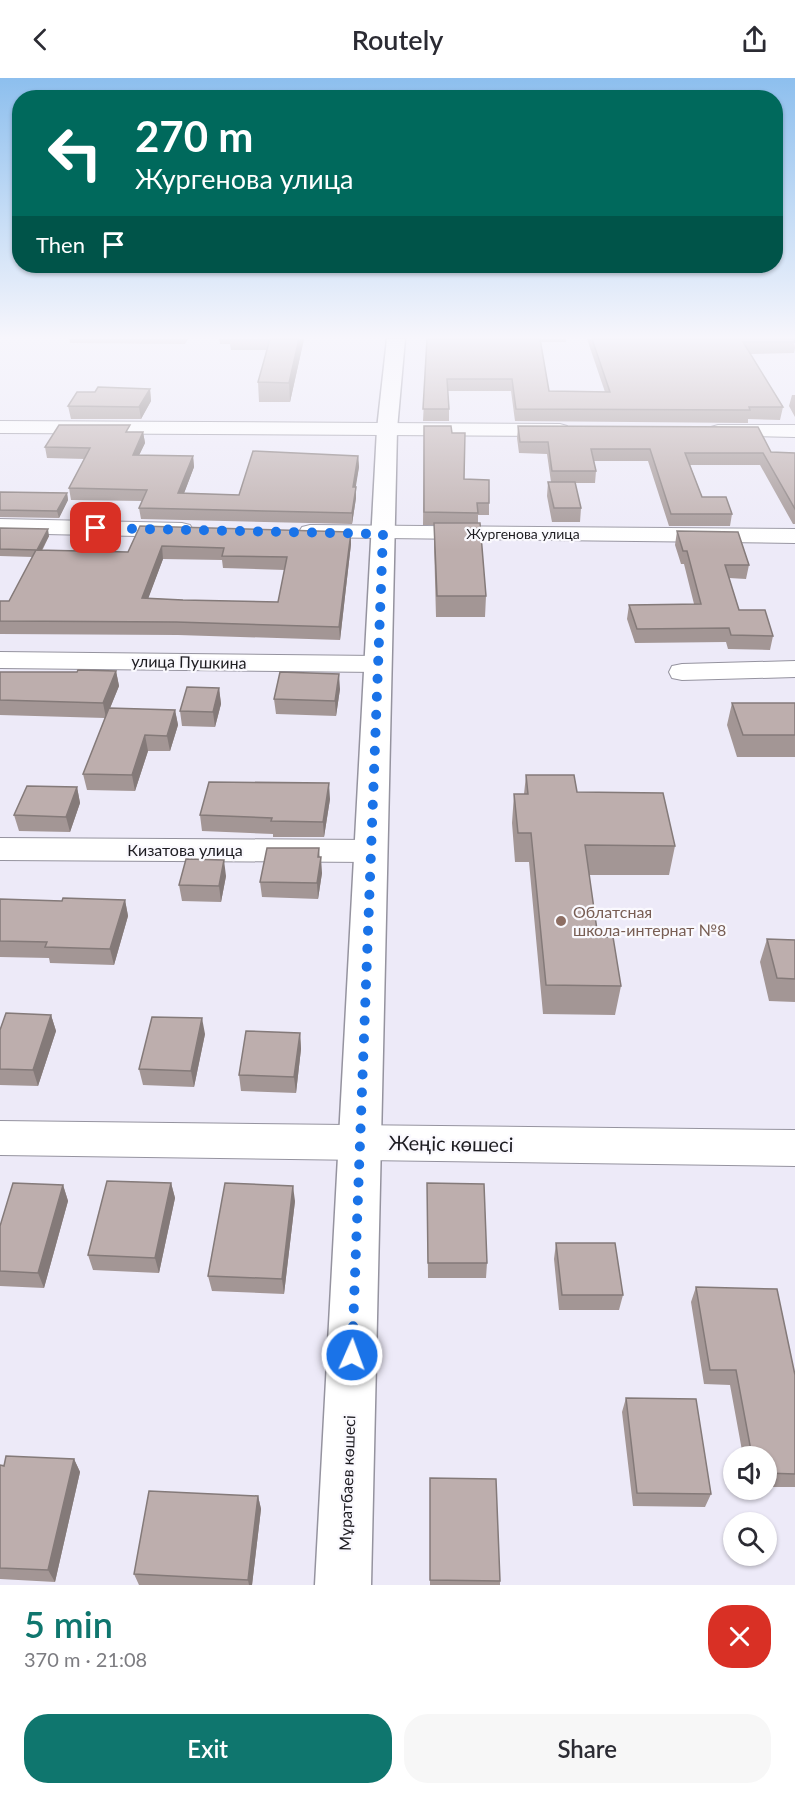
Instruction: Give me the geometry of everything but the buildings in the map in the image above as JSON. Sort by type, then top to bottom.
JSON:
[{"type":"street","name":"Мұратбаев көшесі","points":[[343,1585],[389,409]]},
{"type":"street","points":[[0,427],[579,430]]},
{"type":"street","points":[[699,431],[795,432]]},
{"type":"street","points":[[0,526],[204,530]]},
{"type":"street","name":"Жургенова улица","points":[[288,532],[795,536]]},
{"type":"street","name":"улица Пушкина","points":[[0,660],[378,664]]},
{"type":"street","points":[[682,672],[795,669]]},
{"type":"street","name":"Кизатова улица","points":[[0,849],[371,851]]},
{"type":"street","name":"Жеңіс көшесі","points":[[0,1138],[795,1148]]},
{"type":"place","name":"Облатсная школа-интернат №8","points":[[561,921]]},
{"type":"route","points":[[96,528],[383,534],[352,1355]]}]
